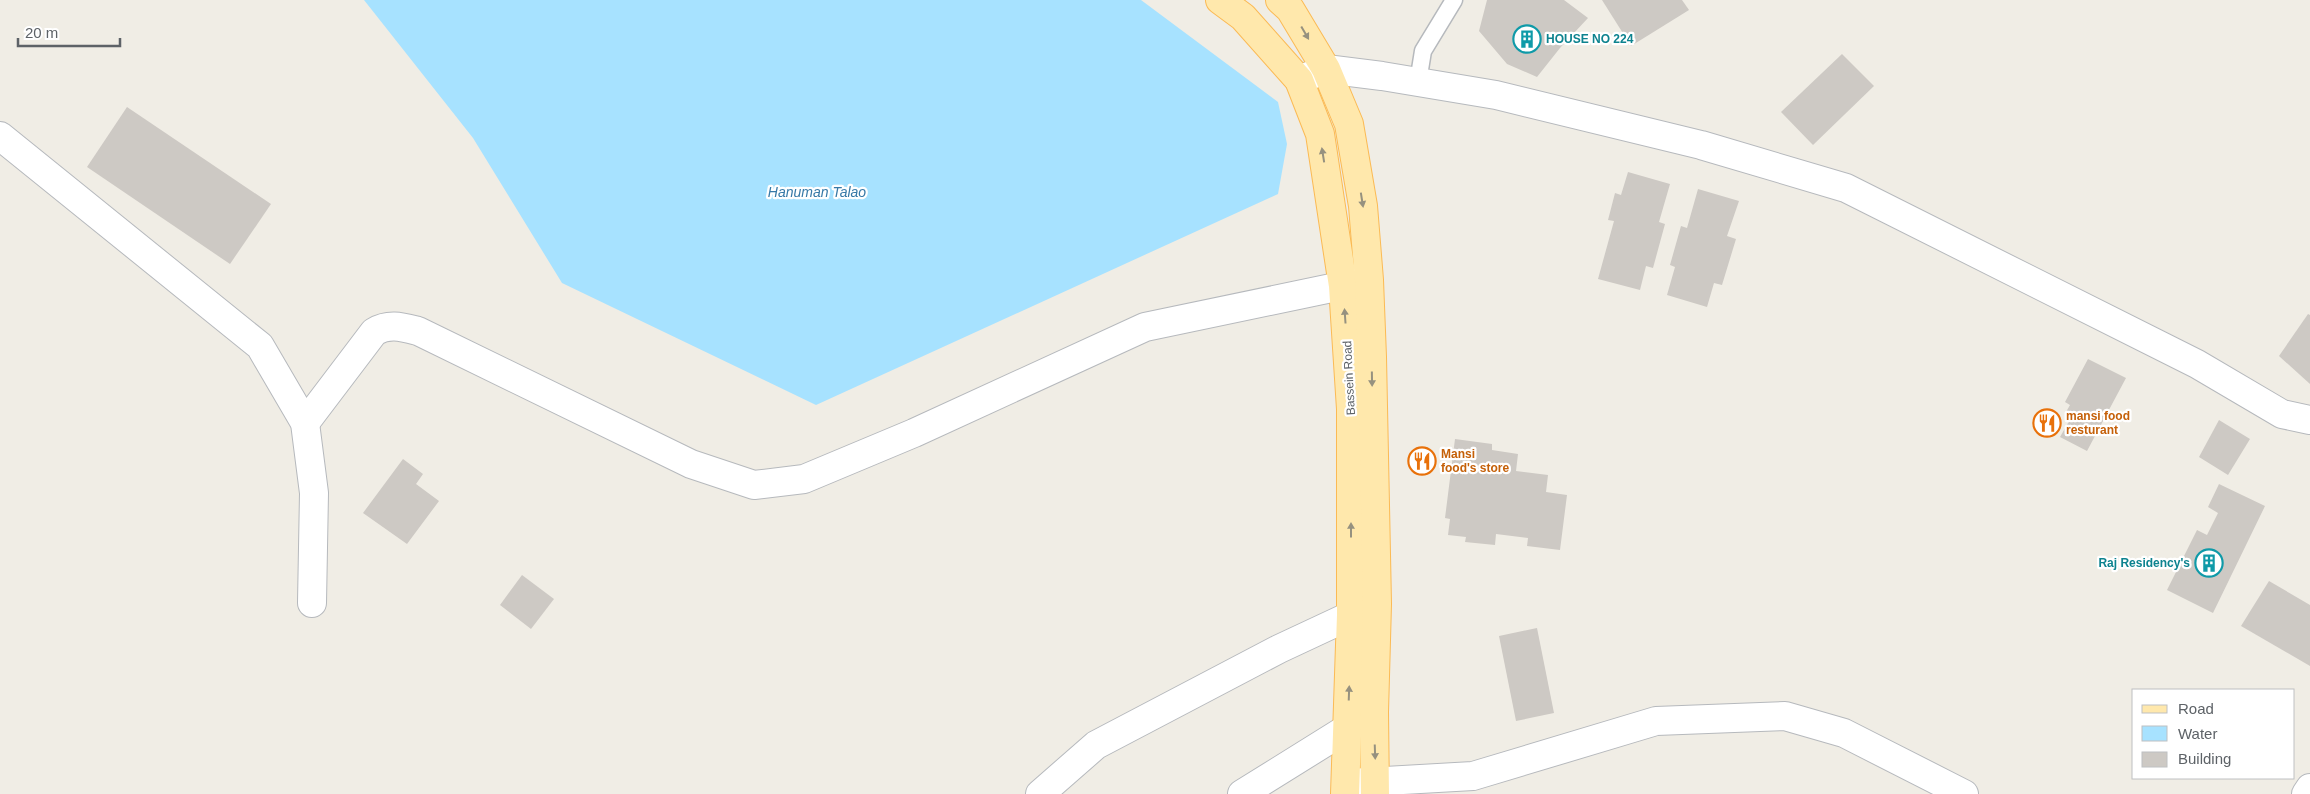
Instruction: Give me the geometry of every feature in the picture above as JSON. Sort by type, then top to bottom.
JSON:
[{"type":"main road","name":"Bassein Road","points":[[1220,0],[1243,17],[1299,80],[1320,134],[1343,286],[1351,408],[1351,615],[1345,788]]},
{"type":"main road","name":"Bassein Road","points":[[1280,0],[1290,8],[1326,69],[1349,124],[1363,206],[1369,280],[1377,604],[1374,712],[1376,788]]},
{"type":"street","points":[[1299,80],[1326,69],[1496,95],[1701,145],[1846,188],[2197,364],[2282,414],[2310,420]]},
{"type":"street","points":[[0,136],[260,346],[305,423],[314,493],[312,603]]},
{"type":"street","points":[[305,423],[374,332],[383,326],[394,326],[418,331],[692,464],[754,485],[804,479],[914,433],[1145,327],[1369,280]]},
{"type":"street","points":[[1040,794],[1096,745],[1279,649],[1377,604]]},
{"type":"street","points":[[1242,794],[1374,712]]},
{"type":"street","points":[[1345,788],[1376,788],[1473,776],[1656,721],[1785,716],[1844,733],[1964,794]]},
{"type":"street","points":[[2306,794],[2310,788]]},
{"type":"lane","points":[[1418,82],[1423,51],[1454,0]]},
{"type":"water","name":"Hanuman Talao","points":[[364,0],[1141,0],[1278,102],[1287,144],[1278,194],[816,405],[562,283],[473,138]]},
{"type":"building","name":"HOUSE NO 224","points":[[1487,0],[1564,0],[1588,18],[1560,48],[1537,77],[1507,64],[1479,31]]},
{"type":"building","points":[[1602,0],[1682,0],[1689,10],[1631,46]]},
{"type":"building","points":[[1842,54],[1874,86],[1813,145],[1781,112]]},
{"type":"building","points":[[127,107],[271,204],[230,264],[87,167]]},
{"type":"building","points":[[1628,172],[1670,184],[1659,222],[1665,224],[1653,268],[1646,266],[1640,290],[1598,279],[1614,221],[1608,220],[1615,193],[1621,195]]},
{"type":"building","points":[[1698,189],[1739,201],[1727,236],[1736,239],[1722,285],[1714,283],[1707,307],[1667,295],[1675,267],[1670,265],[1681,226],[1687,228]]},
{"type":"building","points":[[2308,314],[2310,315],[2310,384],[2279,356]]},
{"type":"building","points":[[2088,359],[2126,378],[2087,451],[2060,437],[2072,416],[2066,412],[2070,405],[2065,402]]},
{"type":"building","points":[[2219,420],[2250,439],[2228,475],[2199,457]]},
{"type":"building","points":[[1455,439],[1492,444],[1492,450],[1518,454],[1516,471],[1548,475],[1546,492],[1567,495],[1560,550],[1527,546],[1528,538],[1496,534],[1495,545],[1465,542],[1466,537],[1448,535],[1450,519],[1445,518]]},
{"type":"building","points":[[403,459],[423,474],[416,484],[439,501],[407,544],[363,513]]},
{"type":"building","name":"Raj Residency's","points":[[2219,484],[2265,506],[2213,613],[2167,590],[2197,530],[2207,535],[2218,513],[2208,507]]},
{"type":"building","points":[[522,575],[554,599],[531,629],[500,605]]},
{"type":"building","points":[[2269,581],[2310,605],[2310,666],[2241,626]]},
{"type":"building","points":[[1537,628],[1554,713],[1516,721],[1499,636]]},
{"type":"place","name":"HOUSE NO 224","points":[[1527,39]]},
{"type":"place","name":"mansi food resturant","points":[[2047,423]]},
{"type":"place","name":"Mansi food's store","points":[[1422,461]]},
{"type":"place","name":"Raj Residency's","points":[[2209,563]]}]
